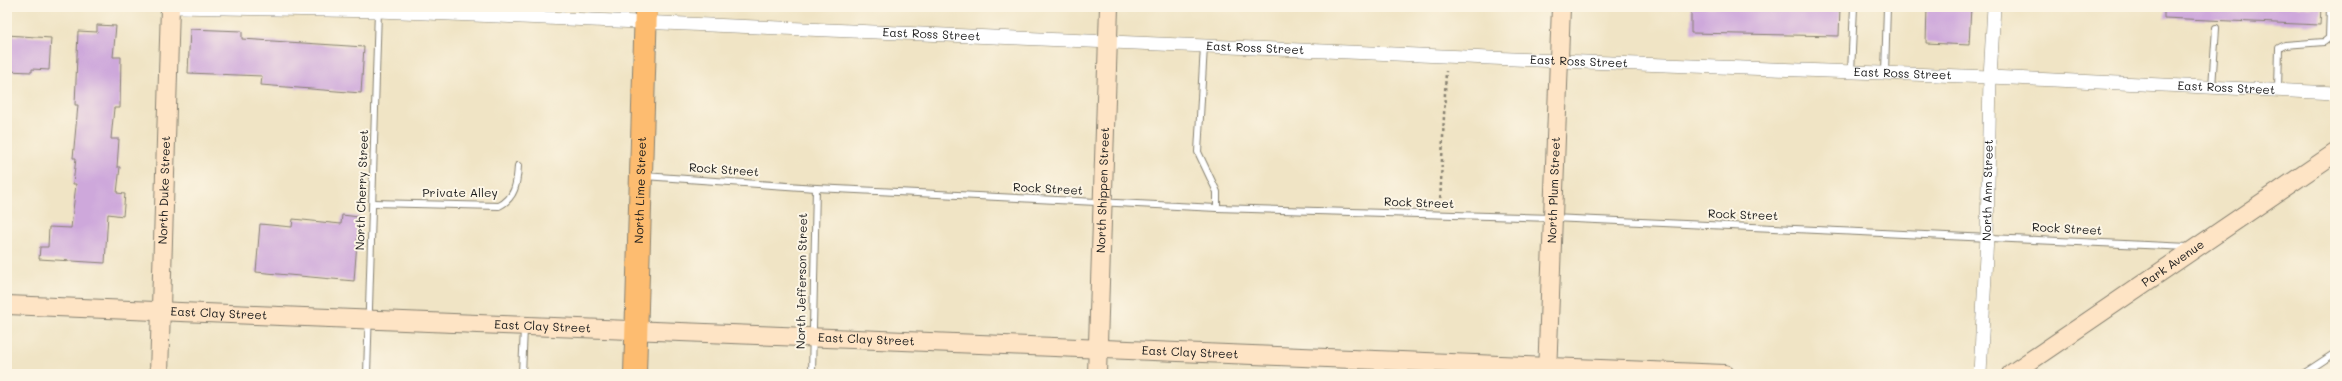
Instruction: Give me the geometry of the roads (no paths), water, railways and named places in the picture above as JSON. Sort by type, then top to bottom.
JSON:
[{"type":"highway","name":"North Lime Street","points":[[635,374],[646,15]]},
{"type":"main road","name":"North Duke Street","points":[[159,374],[170,7]]},
{"type":"main road","name":"North Shippen Street","points":[[1097,374],[1109,7]]},
{"type":"main road","name":"North Plum Street","points":[[1547,371],[1561,7]]},
{"type":"main road","name":"Park Avenue","points":[[2011,374],[2335,153]]},
{"type":"main road","name":"East Clay Street","points":[[7,305],[1098,349],[1547,371],[1726,374]]},
{"type":"street","name":"East Ross Street","points":[[176,7],[378,9],[646,15],[1107,42],[1559,61],[1990,76],[2335,93]]},
{"type":"street","name":"North Ann Street","points":[[1980,374],[1987,236],[1990,76],[1994,7]]},
{"type":"lane","points":[[1851,72],[1854,7]]},
{"type":"lane","points":[[1885,73],[1887,7]]},
{"type":"lane","points":[[2278,89],[2279,48],[2285,45],[2324,42],[2329,38],[2330,7]]},
{"type":"lane","name":"North Cherry Street","points":[[367,374],[378,9]]},
{"type":"lane","points":[[2212,86],[2216,28]]},
{"type":"lane","points":[[1204,46],[1198,152],[1217,192],[1217,208]]},
{"type":"lane","name":"Private Alley","points":[[373,203],[498,206],[511,198],[517,181],[518,166]]},
{"type":"lane","name":"Rock Street","points":[[641,175],[816,188],[1217,208],[1552,218],[1987,236],[2197,247]]},
{"type":"lane","name":"North Jefferson Street","points":[[812,374],[811,338],[816,188]]},
{"type":"lane","points":[[522,374],[524,326]]},
{"type":"lane","points":[[2304,374],[2335,353]]}]
